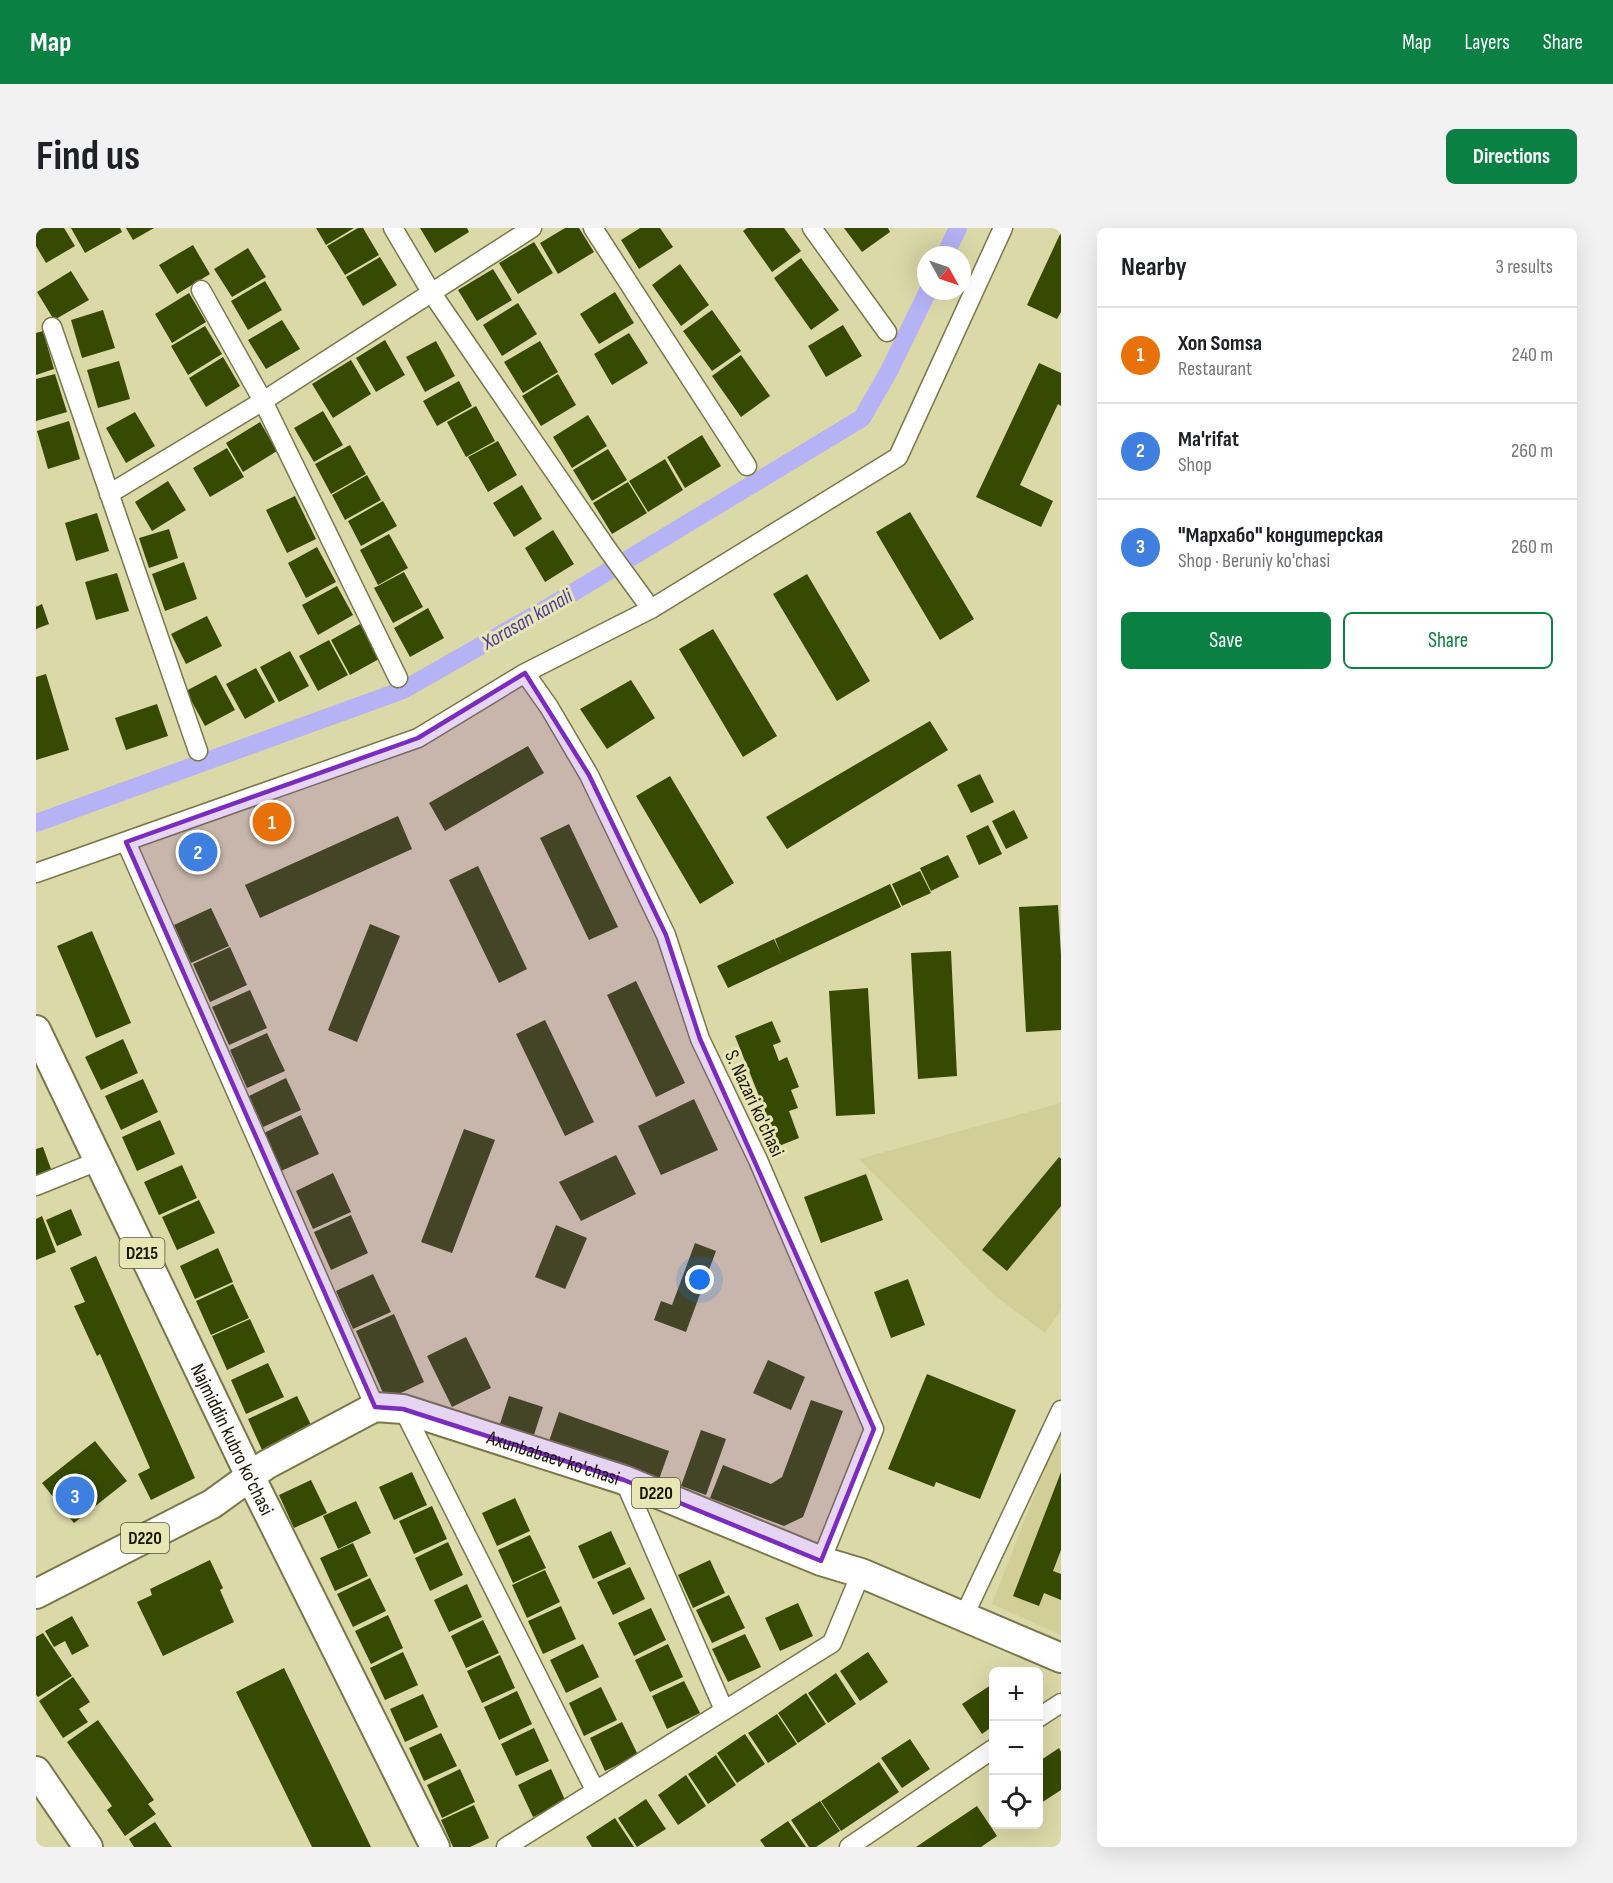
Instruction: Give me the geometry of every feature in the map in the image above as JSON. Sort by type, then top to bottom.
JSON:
[{"type":"main road","name":"Najmiddin kubro ko'chasi","points":[[36,1030],[250,1476],[435,1847]]},
{"type":"main road","name":"Axunbabaev ko'chasi","points":[[375,1407],[403,1409],[624,1480],[821,1561],[861,1573],[1061,1658]]},
{"type":"main road","name":"D220","points":[[36,1594],[212,1504],[266,1465],[375,1407]]},
{"type":"main road","points":[[36,1771],[88,1847]]},
{"type":"street","points":[[393,228],[431,292],[651,609]]},
{"type":"street","points":[[109,494],[262,402],[532,228]]},
{"type":"street","points":[[594,228],[747,466]]},
{"type":"street","points":[[812,228],[886,332]]},
{"type":"street","points":[[36,873],[418,738],[525,673],[651,609],[898,457],[1003,228]]},
{"type":"street","points":[[201,290],[262,402],[398,678]]},
{"type":"street","points":[[52,327],[198,751]]},
{"type":"street","name":"S. Nazari ko'chasi","points":[[525,673],[589,775],[666,935],[700,1038],[758,1160],[874,1429],[821,1561]]},
{"type":"street","points":[[126,842],[375,1407]]},
{"type":"street","points":[[36,1186],[98,1161]]},
{"type":"street","points":[[403,1409],[595,1790]]},
{"type":"street","points":[[963,1618],[1061,1410]]},
{"type":"street","points":[[624,1480],[724,1710]]},
{"type":"street","points":[[506,1847],[832,1643],[861,1573]]},
{"type":"street","points":[[1043,1715],[1061,1703]]},
{"type":"street","points":[[849,1847],[989,1752]]},
{"type":"highlighted area","points":[[525,673],[589,775],[666,935],[700,1039],[874,1429],[821,1561],[624,1480],[403,1409],[375,1407],[126,842],[418,738]]},
{"type":"shaded area","points":[[1061,1103],[1061,1310],[1045,1333],[994,1295],[859,1159]]},
{"type":"shaded area","points":[[1061,1427],[1061,1635],[992,1604]]},
{"type":"building","points":[[36,228],[64,228],[75,246],[46,263],[36,246]]},
{"type":"building","points":[[71,228],[120,228],[122,232],[85,253]]},
{"type":"building","points":[[126,228],[154,228],[133,240]]},
{"type":"building","points":[[316,228],[354,228],[326,245]]},
{"type":"building","points":[[358,228],[363,228],[379,255],[345,275],[327,246]]},
{"type":"building","points":[[420,228],[467,228],[469,232],[435,253]]},
{"type":"building","points":[[565,228],[579,228],[594,252],[558,274],[540,243]]},
{"type":"building","points":[[640,228],[660,228],[673,247],[639,269],[621,240]]},
{"type":"building","points":[[747,228],[784,228],[801,251],[772,272],[743,231]]},
{"type":"building","points":[[844,228],[888,228],[890,232],[862,252]]},
{"type":"building","points":[[1061,232],[1061,312],[1057,319],[1027,305]]},
{"type":"building","points":[[534,242],[553,273],[518,294],[499,263]]},
{"type":"building","points":[[193,245],[210,274],[177,294],[159,265]]},
{"type":"building","points":[[248,248],[266,277],[232,297],[214,269]]},
{"type":"building","points":[[380,257],[397,285],[363,306],[346,277]]},
{"type":"building","points":[[801,258],[839,310],[811,330],[774,278]]},
{"type":"building","points":[[680,264],[709,305],[681,326],[652,285]]},
{"type":"building","points":[[493,269],[512,300],[477,321],[458,290]]},
{"type":"building","points":[[71,271],[89,300],[54,320],[37,292]]},
{"type":"building","points":[[265,281],[282,310],[248,330],[231,301]]},
{"type":"building","points":[[615,292],[634,323],[599,344],[580,314]]},
{"type":"building","points":[[189,293],[206,322],[172,343],[155,314]]},
{"type":"building","points":[[518,303],[537,334],[502,356],[483,325]]},
{"type":"building","points":[[103,310],[115,348],[82,358],[71,320]]},
{"type":"building","points":[[712,310],[741,351],[712,371],[683,331]]},
{"type":"building","points":[[282,320],[300,349],[266,369],[248,340]]},
{"type":"building","points":[[843,325],[862,356],[826,377],[808,346]]},
{"type":"building","points":[[205,326],[222,354],[188,375],[171,346]]},
{"type":"building","points":[[43,331],[54,369],[36,375],[36,333]]},
{"type":"building","points":[[629,333],[648,363],[612,385],[594,354]]},
{"type":"building","points":[[385,340],[405,375],[376,392],[356,358]]},
{"type":"building","points":[[436,341],[455,376],[425,392],[406,357]]},
{"type":"building","points":[[540,341],[558,372],[523,393],[504,362]]},
{"type":"building","points":[[741,355],[770,396],[741,417],[712,376]]},
{"type":"building","points":[[223,357],[240,386],[206,407],[189,378]]},
{"type":"building","points":[[351,360],[371,394],[333,418],[312,384]]},
{"type":"building","points":[[119,361],[130,399],[98,408],[87,370]]},
{"type":"building","points":[[1039,363],[1061,373],[1061,406],[1058,404],[1020,485],[1053,501],[1041,527],[976,497]]},
{"type":"building","points":[[55,374],[67,412],[36,421],[36,379]]},
{"type":"building","points":[[558,374],[576,405],[541,426],[522,396]]},
{"type":"building","points":[[459,381],[472,406],[437,426],[423,401]]},
{"type":"building","points":[[476,406],[495,441],[466,457],[447,422]]},
{"type":"building","points":[[323,411],[343,445],[314,462],[294,428]]},
{"type":"building","points":[[135,412],[155,446],[126,463],[106,428]]},
{"type":"building","points":[[588,415],[607,446],[572,468],[553,437]]},
{"type":"building","points":[[69,421],[80,459],[48,469],[37,431]]},
{"type":"building","points":[[260,422],[277,451],[243,472],[226,443]]},
{"type":"building","points":[[702,435],[721,466],[685,488],[667,457]]},
{"type":"building","points":[[498,441],[517,475],[488,492],[468,457]]},
{"type":"building","points":[[350,445],[366,474],[331,494],[315,464]]},
{"type":"building","points":[[227,448],[244,477],[210,497],[193,468]]},
{"type":"building","points":[[608,449],[627,480],[592,501],[573,470]]},
{"type":"building","points":[[665,459],[683,490],[648,512],[629,481]]},
{"type":"building","points":[[367,475],[381,500],[345,520],[332,495]]},
{"type":"building","points":[[168,481],[186,510],[152,531],[135,502]]},
{"type":"building","points":[[628,482],[647,513],[612,534],[593,503]]},
{"type":"building","points":[[522,485],[542,519],[514,537],[493,503]]},
{"type":"building","points":[[295,496],[316,539],[287,553],[266,510]]},
{"type":"building","points":[[383,501],[397,526],[361,546],[348,521]]},
{"type":"building","points":[[910,512],[974,619],[940,640],[876,532]]},
{"type":"building","points":[[97,513],[109,551],[76,561],[65,523]]},
{"type":"building","points":[[169,529],[178,558],[149,568],[139,538]]},
{"type":"building","points":[[553,530],[574,564],[545,582],[525,548]]},
{"type":"building","points":[[389,534],[408,568],[378,585],[360,550]]},
{"type":"building","points":[[317,547],[336,582],[306,598],[288,563]]},
{"type":"building","points":[[184,562],[197,599],[165,611],[152,574]]},
{"type":"building","points":[[404,572],[423,607],[393,623],[374,588]]},
{"type":"building","points":[[117,573],[129,611],[96,620],[85,582]]},
{"type":"building","points":[[807,574],[870,681],[837,701],[773,594]]},
{"type":"building","points":[[337,586],[353,615],[318,635],[302,605]]},
{"type":"building","points":[[42,604],[49,624],[36,629],[36,607]]},
{"type":"building","points":[[428,608],[444,638],[410,657],[394,628]]},
{"type":"building","points":[[207,616],[222,646],[186,664],[171,634]]},
{"type":"building","points":[[360,624],[379,659],[350,675],[331,640]]},
{"type":"building","points":[[713,629],[777,736],[743,757],[679,649]]},
{"type":"building","points":[[329,640],[348,675],[318,691],[299,656]]},
{"type":"building","points":[[290,651],[309,686],[279,702],[260,667]]},
{"type":"building","points":[[256,668],[275,702],[245,719],[226,684]]},
{"type":"building","points":[[46,674],[69,750],[36,760],[36,677]]},
{"type":"building","points":[[216,675],[235,710],[205,726],[186,691]]},
{"type":"building","points":[[631,680],[655,718],[607,749],[580,709]]},
{"type":"building","points":[[157,704],[168,736],[126,750],[115,718]]},
{"type":"building","points":[[930,721],[948,750],[787,849],[766,817]]},
{"type":"building","points":[[528,746],[544,773],[445,831],[429,803]]},
{"type":"building","points":[[980,774],[994,802],[971,813],[957,785]]},
{"type":"building","points":[[670,776],[734,883],[700,904],[636,796]]},
{"type":"building","points":[[1014,810],[1028,838],[1006,849],[992,821]]},
{"type":"building","points":[[398,816],[412,849],[260,918],[245,885]]},
{"type":"building","points":[[569,824],[618,927],[589,940],[540,838]]},
{"type":"building","points":[[988,825],[1002,854],[979,865],[966,836]]},
{"type":"building","points":[[948,855],[959,877],[931,891],[920,868]]},
{"type":"building","points":[[478,866],[527,969],[499,983],[449,880]]},
{"type":"building","points":[[920,871],[931,893],[902,906],[892,884]]},
{"type":"building","points":[[890,884],[901,907],[728,988],[717,966],[774,939],[781,954],[775,939]]},
{"type":"building","points":[[1058,905],[1061,1030],[1026,1032],[1019,907]]},
{"type":"building","points":[[211,908],[229,946],[191,963],[174,925]]},
{"type":"building","points":[[370,924],[400,936],[357,1042],[328,1030]]},
{"type":"building","points":[[92,931],[131,1023],[96,1038],[57,946]]},
{"type":"building","points":[[230,947],[247,985],[210,1002],[193,964]]},
{"type":"building","points":[[951,951],[957,1076],[918,1079],[911,953]]},
{"type":"building","points":[[636,981],[685,1083],[656,1097],[607,995]]},
{"type":"building","points":[[868,988],[875,1114],[836,1116],[829,991]]},
{"type":"building","points":[[250,990],[267,1028],[229,1045],[212,1007]]},
{"type":"building","points":[[545,1020],[594,1122],[565,1136],[516,1034]]},
{"type":"building","points":[[772,1021],[781,1042],[773,1045],[779,1061],[787,1057],[799,1087],[791,1090],[798,1108],[789,1111],[799,1138],[779,1146],[735,1036]]},
{"type":"building","points":[[267,1033],[285,1071],[247,1088],[230,1050]]},
{"type":"building","points":[[123,1039],[138,1073],[101,1090],[85,1057]]},
{"type":"building","points":[[286,1078],[301,1110],[263,1127],[249,1096]]},
{"type":"building","points":[[143,1079],[158,1112],[121,1130],[105,1096]]},
{"type":"building","points":[[694,1099],[718,1150],[661,1175],[638,1126]]},
{"type":"building","points":[[301,1115],[319,1154],[281,1171],[264,1133]]},
{"type":"building","points":[[160,1120],[175,1154],[137,1171],[122,1137]]},
{"type":"building","points":[[464,1129],[495,1140],[452,1253],[421,1242]]},
{"type":"building","points":[[43,1147],[51,1169],[36,1175],[36,1149]]},
{"type":"building","points":[[616,1155],[636,1194],[581,1221],[559,1182]]},
{"type":"building","points":[[1059,1157],[1061,1159],[1061,1206],[1007,1271],[982,1250]]},
{"type":"building","points":[[182,1165],[197,1198],[159,1215],[144,1182]]},
{"type":"building","points":[[333,1173],[351,1212],[313,1229],[296,1191]]},
{"type":"building","points":[[866,1174],[883,1220],[821,1243],[804,1197]]},
{"type":"building","points":[[199,1200],[215,1233],[177,1250],[162,1217]]},
{"type":"building","points":[[71,1209],[82,1235],[57,1246],[46,1220]]},
{"type":"building","points":[[351,1215],[368,1253],[331,1270],[314,1232]]},
{"type":"building","points":[[42,1216],[56,1252],[36,1260],[36,1219]]},
{"type":"building","points":[[556,1225],[587,1238],[565,1289],[535,1277]]},
{"type":"building","points":[[695,1243],[716,1251],[686,1332],[654,1320],[661,1301],[672,1305]]},
{"type":"building","points":[[218,1248],[233,1282],[195,1299],[180,1266]]},
{"type":"building","points":[[96,1256],[195,1478],[151,1500],[138,1474],[150,1468],[100,1354],[97,1356],[74,1306],[85,1302],[70,1268]]},
{"type":"building","points":[[373,1274],[391,1312],[353,1329],[336,1291]]},
{"type":"building","points":[[908,1279],[925,1325],[891,1338],[874,1292]]},
{"type":"building","points":[[233,1284],[249,1318],[211,1335],[196,1301]]},
{"type":"building","points":[[394,1314],[424,1382],[386,1400],[356,1331]]},
{"type":"building","points":[[250,1319],[265,1352],[227,1370],[212,1336]]},
{"type":"building","points":[[466,1337],[491,1388],[452,1407],[427,1356]]},
{"type":"building","points":[[768,1360],[805,1377],[791,1410],[753,1393]]},
{"type":"building","points":[[268,1363],[284,1397],[246,1414],[231,1380]]},
{"type":"building","points":[[927,1374],[1016,1410],[980,1499],[936,1482],[934,1487],[888,1469]]},
{"type":"building","points":[[297,1396],[312,1427],[262,1450],[248,1419]]},
{"type":"building","points":[[509,1396],[543,1407],[532,1441],[498,1430]]},
{"type":"building","points":[[811,1400],[843,1411],[803,1517],[784,1526],[710,1498],[723,1465],[771,1484],[782,1477]]},
{"type":"building","points":[[559,1412],[669,1451],[657,1485],[547,1447]]},
{"type":"building","points":[[701,1430],[726,1439],[706,1495],[681,1486]]},
{"type":"building","points":[[95,1441],[127,1481],[74,1523],[42,1483]]},
{"type":"building","points":[[412,1472],[427,1505],[394,1520],[379,1487]]},
{"type":"building","points":[[1061,1472],[1061,1550],[1053,1571],[1061,1574],[1061,1600],[1044,1593],[1039,1606],[1013,1596]]},
{"type":"building","points":[[311,1480],[327,1513],[294,1528],[279,1495]]},
{"type":"building","points":[[515,1498],[530,1531],[497,1546],[482,1513]]},
{"type":"building","points":[[356,1501],[371,1533],[338,1549],[323,1516]]},
{"type":"building","points":[[432,1506],[447,1539],[414,1554],[399,1521]]},
{"type":"building","points":[[611,1531],[626,1564],[593,1579],[578,1546]]},
{"type":"building","points":[[530,1535],[546,1568],[513,1583],[498,1550]]},
{"type":"building","points":[[448,1542],[463,1575],[430,1591],[415,1558]]},
{"type":"building","points":[[353,1543],[368,1576],[335,1591],[320,1558]]},
{"type":"building","points":[[210,1560],[223,1588],[220,1590],[234,1622],[163,1656],[137,1602],[152,1595],[150,1589]]},
{"type":"building","points":[[710,1560],[725,1593],[693,1608],[678,1575]]},
{"type":"building","points":[[630,1567],[645,1599],[613,1615],[597,1582]]},
{"type":"building","points":[[545,1570],[560,1602],[527,1618],[512,1585]]},
{"type":"building","points":[[370,1578],[386,1611],[353,1627],[337,1594]]},
{"type":"building","points":[[467,1584],[482,1617],[449,1632],[434,1600]]},
{"type":"building","points":[[729,1595],[745,1628],[712,1643],[696,1610]]},
{"type":"building","points":[[798,1603],[813,1636],[780,1651],[765,1618]]},
{"type":"building","points":[[561,1606],[576,1639],[543,1654],[528,1621]]},
{"type":"building","points":[[651,1608],[666,1640],[634,1656],[618,1623]]},
{"type":"building","points":[[388,1615],[403,1648],[371,1664],[355,1631]]},
{"type":"building","points":[[72,1616],[89,1646],[72,1655],[65,1641],[54,1647],[45,1631]]},
{"type":"building","points":[[483,1620],[499,1653],[466,1668],[451,1636]]},
{"type":"building","points":[[43,1633],[72,1676],[38,1697],[36,1695],[36,1637]]},
{"type":"building","points":[[745,1634],[761,1667],[728,1682],[712,1649]]},
{"type":"building","points":[[583,1644],[599,1677],[566,1693],[550,1660]]},
{"type":"building","points":[[668,1644],[683,1677],[650,1692],[635,1660]]},
{"type":"building","points":[[403,1652],[418,1685],[385,1700],[370,1668]]},
{"type":"building","points":[[868,1652],[888,1682],[860,1701],[840,1671]]},
{"type":"building","points":[[500,1655],[515,1688],[482,1703],[467,1671]]},
{"type":"building","points":[[284,1668],[371,1847],[312,1847],[236,1692]]},
{"type":"building","points":[[836,1673],[856,1704],[828,1723],[808,1693]]},
{"type":"building","points":[[73,1677],[90,1702],[79,1709],[88,1722],[63,1738],[39,1701]]},
{"type":"building","points":[[684,1681],[700,1713],[667,1729],[652,1696]]},
{"type":"building","points":[[989,1686],[989,1729],[982,1734],[962,1704]]},
{"type":"building","points":[[601,1687],[617,1720],[584,1736],[569,1703]]},
{"type":"building","points":[[517,1691],[532,1724],[499,1740],[484,1707]]},
{"type":"building","points":[[806,1693],[826,1724],[798,1743],[778,1713]]},
{"type":"building","points":[[423,1694],[438,1727],[405,1742],[390,1709]]},
{"type":"building","points":[[777,1714],[797,1744],[768,1763],[748,1733]]},
{"type":"building","points":[[98,1720],[154,1800],[148,1804],[156,1814],[125,1836],[107,1810],[112,1806],[67,1742]]},
{"type":"building","points":[[622,1722],[638,1755],[605,1771],[590,1738]]},
{"type":"building","points":[[534,1728],[549,1761],[516,1776],[501,1744]]},
{"type":"building","points":[[441,1733],[457,1766],[424,1781],[409,1748]]},
{"type":"building","points":[[745,1734],[765,1764],[737,1783],[717,1753]]},
{"type":"building","points":[[910,1739],[930,1769],[902,1788],[881,1758]]},
{"type":"building","points":[[1059,1748],[1061,1752],[1061,1790],[1043,1802],[1043,1775],[1043,1759]]},
{"type":"building","points":[[716,1755],[736,1785],[708,1804],[688,1774]]},
{"type":"building","points":[[879,1762],[899,1792],[841,1831],[821,1801]]},
{"type":"building","points":[[460,1769],[475,1802],[442,1818],[427,1785]]},
{"type":"building","points":[[551,1769],[566,1802],[533,1817],[518,1785]]},
{"type":"building","points":[[686,1775],[706,1806],[678,1825],[658,1795]]},
{"type":"building","points":[[646,1799],[666,1829],[637,1847],[618,1818]]},
{"type":"building","points":[[820,1801],[840,1831],[816,1847],[809,1847],[791,1820]]},
{"type":"building","points":[[474,1805],[489,1838],[470,1847],[453,1847],[441,1820]]},
{"type":"building","points":[[977,1806],[989,1824],[989,1829],[992,1829],[997,1836],[981,1847],[916,1847]]},
{"type":"building","points":[[615,1818],[634,1847],[592,1847],[586,1837]]},
{"type":"building","points":[[788,1821],[806,1847],[765,1847],[760,1840]]},
{"type":"building","points":[[155,1822],[172,1847],[134,1847],[129,1839]]},
{"type":"waterway","name":"Xorasan kanali","points":[[949,246],[958,228]]},
{"type":"waterway","name":"Xorasan kanali","points":[[36,823],[403,690],[554,604],[862,418],[889,371],[924,300]]},
{"type":"place","name":"Xon Somsa","points":[[272,822]]},
{"type":"place","name":"Ma'rifat","points":[[198,852]]},
{"type":"place","name":"\"Мархабо\" кондитерская","points":[[75,1496]]}]
